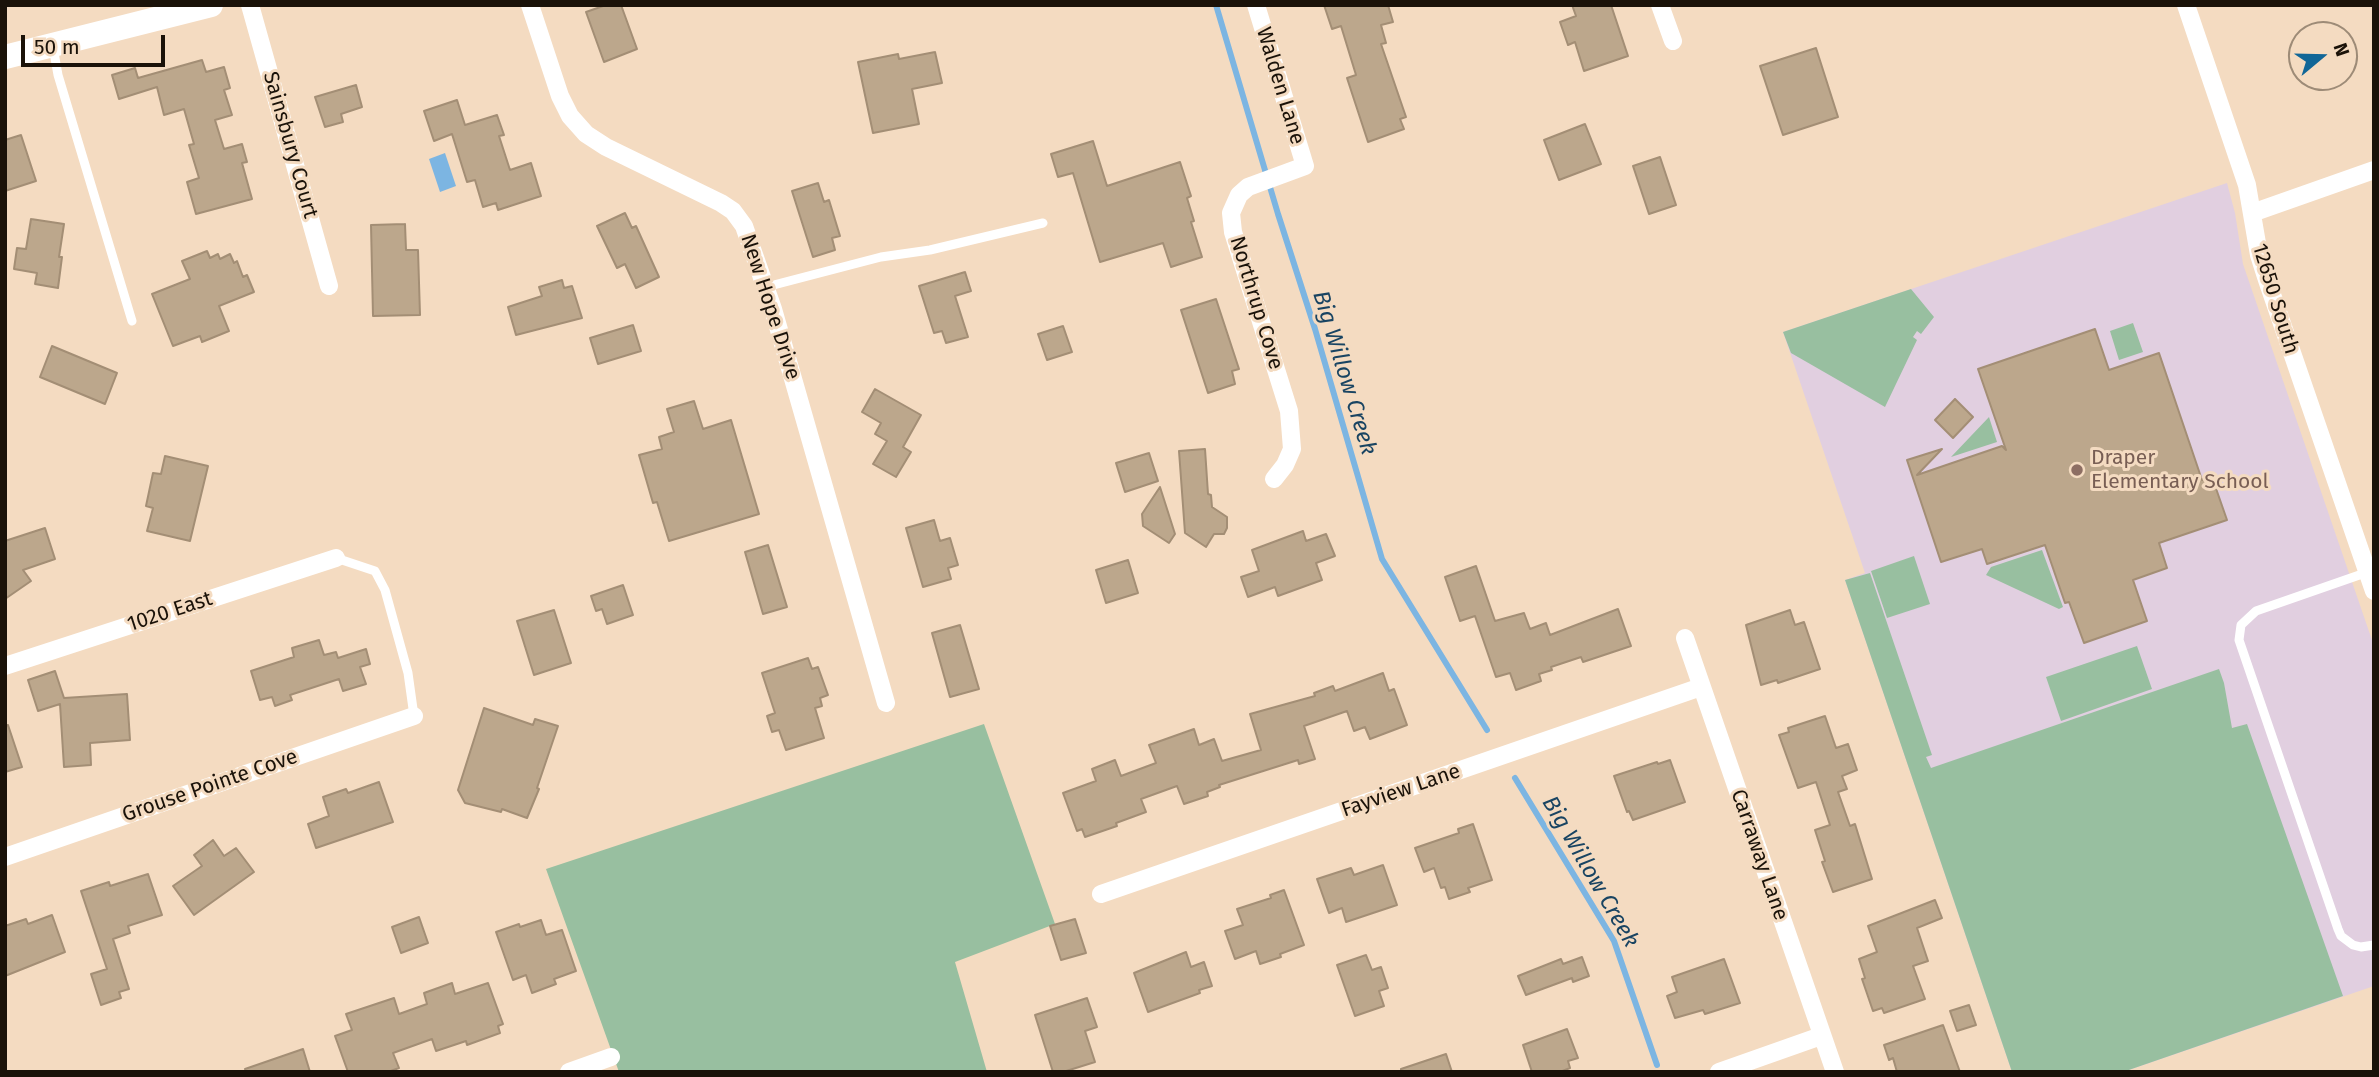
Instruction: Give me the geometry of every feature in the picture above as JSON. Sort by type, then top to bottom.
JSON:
[{"type":"street","points":[[5,57],[211,5]]},
{"type":"street","name":"Sainsbury Court","points":[[250,5],[329,286]]},
{"type":"street","name":"New Hope Drive","points":[[530,5],[552,77],[570,116],[586,134],[606,147],[733,211],[744,226],[766,287],[886,703]]},
{"type":"street","name":"Walden Lane","points":[[1256,5],[1298,169]]},
{"type":"street","points":[[1660,5],[1673,41]]},
{"type":"street","name":"12650 South","points":[[2186,5],[2245,179],[2259,255],[2267,280],[2374,591]]},
{"type":"street","name":"Northrup Cove","points":[[1274,479],[1285,466],[1292,449],[1289,411],[1231,223],[1234,203],[1239,195],[1253,185],[1298,169]]},
{"type":"street","points":[[2252,213],[2374,170]]},
{"type":"street","name":"1020 East","points":[[5,666],[336,558]]},
{"type":"street","name":"Carraway Lane","points":[[1685,638],[1835,1072]]},
{"type":"street","name":"Fayview Lane","points":[[1101,894],[1701,687]]},
{"type":"street","name":"Grouse Pointe Cove","points":[[5,856],[414,716]]},
{"type":"street","points":[[1719,1072],[1821,1036]]},
{"type":"street","points":[[569,1072],[611,1057]]},
{"type":"lane","points":[[53,46],[58,75],[132,321]]},
{"type":"lane","points":[[766,287],[881,257],[930,250],[1043,223]]},
{"type":"lane","points":[[336,558],[375,572],[386,590],[408,673],[414,716]]},
{"type":"lane","points":[[2368,572],[2256,611],[2241,625],[2239,640],[2341,936],[2353,945],[2374,945]]},
{"type":"shaded area","points":[[2227,183],[2243,264],[2374,646],[2374,986],[2123,1072],[2012,1072],[1845,580],[1865,573],[1783,332]]},
{"type":"green space","points":[[1911,289],[1934,317],[1921,334],[1917,331],[1913,337],[1917,340],[1885,407],[1791,353],[1783,332]]},
{"type":"green space","points":[[2133,323],[2143,352],[2119,360],[2110,331]]},
{"type":"green space","points":[[1989,417],[1997,442],[1951,457]]},
{"type":"green space","points":[[2042,550],[2063,607],[2059,609],[1986,575],[1991,567]]},
{"type":"green space","points":[[1914,556],[1930,604],[1887,618],[1871,571]]},
{"type":"green space","points":[[1870,573],[1932,755],[1926,757],[1931,768],[2219,669],[2232,728],[2247,724],[2343,996],[2123,1072],[2012,1072],[1845,580]]},
{"type":"green space","points":[[2137,646],[2152,689],[2061,721],[2046,677]]},
{"type":"green space","points":[[984,724],[1055,924],[955,962],[987,1072],[619,1072],[546,869]]},
{"type":"water","points":[[445,153],[456,186],[440,192],[429,159]]},
{"type":"building","points":[[606,5],[621,5],[637,49],[604,62],[586,12]]},
{"type":"building","points":[[1324,5],[1388,5],[1393,22],[1381,25],[1386,43],[1381,44],[1406,117],[1400,119],[1404,129],[1368,142],[1347,78],[1356,75],[1341,26],[1332,29]]},
{"type":"building","points":[[1572,5],[1611,5],[1628,56],[1584,71],[1575,42],[1568,45],[1560,22],[1576,16]]},
{"type":"building","points":[[1816,48],[1838,117],[1783,135],[1760,66]]},
{"type":"building","points":[[935,52],[942,83],[912,89],[919,124],[873,133],[858,62],[898,54],[899,59]]},
{"type":"building","points":[[202,60],[206,72],[224,67],[230,88],[224,90],[232,115],[215,120],[224,149],[242,144],[247,162],[242,163],[252,199],[196,214],[187,182],[199,178],[189,145],[194,144],[184,109],[164,115],[157,87],[119,99],[112,75],[135,68],[138,78]]},
{"type":"building","points":[[356,85],[362,107],[341,114],[343,122],[325,127],[315,97]]},
{"type":"building","points":[[457,100],[465,125],[497,115],[504,135],[499,136],[510,170],[531,163],[541,196],[498,210],[496,203],[483,207],[475,180],[467,182],[452,134],[434,141],[424,111]]},
{"type":"building","points":[[1585,124],[1601,164],[1559,180],[1544,140]]},
{"type":"building","points":[[21,135],[36,181],[5,191],[5,140]]},
{"type":"building","points":[[1093,141],[1107,186],[1180,162],[1191,196],[1187,198],[1194,221],[1191,222],[1202,257],[1171,267],[1163,243],[1100,262],[1073,173],[1058,177],[1051,154]]},
{"type":"building","points":[[1660,157],[1676,205],[1649,214],[1633,166]]},
{"type":"building","points":[[818,183],[824,202],[829,200],[840,236],[832,238],[835,250],[813,257],[792,191]]},
{"type":"building","points":[[625,213],[632,228],[636,226],[659,277],[636,288],[625,264],[617,268],[597,226]]},
{"type":"building","points":[[31,219],[64,224],[58,288],[35,284],[37,273],[14,269],[17,248],[26,249]]},
{"type":"building","points":[[405,224],[406,250],[418,250],[420,315],[373,316],[371,225]]},
{"type":"building","points":[[207,251],[210,258],[218,254],[220,259],[230,254],[234,263],[237,261],[243,277],[247,275],[254,292],[219,306],[229,331],[202,342],[200,336],[173,346],[152,294],[190,279],[182,261]]},
{"type":"building","points":[[965,272],[971,291],[955,296],[968,337],[946,343],[942,331],[934,333],[919,286]]},
{"type":"building","points":[[562,280],[564,288],[572,286],[582,318],[516,335],[508,307],[542,296],[539,287]]},
{"type":"building","points":[[1216,299],[1239,369],[1232,371],[1235,384],[1208,393],[1181,310]]},
{"type":"building","points":[[633,325],[641,351],[598,364],[590,338]]},
{"type":"building","points":[[1063,326],[1072,352],[1047,360],[1038,334]]},
{"type":"building","name":"Draper Elementary School","points":[[2095,329],[2109,370],[2159,353],[2202,480],[2212,477],[2227,520],[2159,543],[2167,568],[2133,580],[2147,621],[2084,643],[2069,602],[2065,603],[2045,545],[1987,564],[1982,549],[1941,562],[1907,460],[1942,449],[1917,475],[2002,446],[2006,450],[1978,369]]},
{"type":"building","points":[[52,346],[117,373],[105,404],[40,377]]},
{"type":"building","points":[[875,389],[921,415],[903,447],[911,452],[896,477],[873,464],[887,441],[875,434],[881,423],[862,412]]},
{"type":"building","points":[[1955,399],[1973,417],[1953,438],[1935,420]]},
{"type":"building","points":[[694,401],[703,429],[731,420],[759,514],[669,541],[657,502],[653,503],[639,455],[662,449],[659,437],[674,432],[667,409]]},
{"type":"building","points":[[1205,449],[1208,494],[1211,495],[1212,507],[1227,517],[1224,534],[1214,534],[1206,547],[1185,533],[1179,451]]},
{"type":"building","points":[[1149,453],[1158,481],[1125,492],[1116,463]]},
{"type":"building","points":[[165,456],[208,466],[190,541],[147,531],[153,508],[146,506],[153,473],[161,474]]},
{"type":"building","points":[[1160,487],[1175,534],[1169,543],[1143,526],[1142,514]]},
{"type":"building","points":[[934,520],[940,541],[950,538],[958,565],[948,568],[951,579],[923,587],[906,528]]},
{"type":"building","points":[[45,528],[55,559],[23,570],[31,581],[5,599],[5,541]]},
{"type":"building","points":[[1303,531],[1306,541],[1326,534],[1335,556],[1316,563],[1322,580],[1278,596],[1275,587],[1248,597],[1241,577],[1259,571],[1252,550]]},
{"type":"building","points":[[768,545],[787,607],[763,614],[745,552]]},
{"type":"building","points":[[1128,560],[1138,593],[1106,603],[1096,570]]},
{"type":"building","points":[[1476,566],[1495,621],[1524,613],[1530,629],[1546,623],[1550,635],[1618,609],[1631,646],[1583,662],[1581,657],[1551,667],[1552,670],[1539,674],[1541,681],[1516,690],[1510,673],[1496,677],[1475,616],[1460,621],[1445,577]]},
{"type":"building","points":[[623,585],[633,615],[607,624],[602,609],[596,611],[591,596]]},
{"type":"building","points":[[554,610],[571,663],[534,675],[517,621]]},
{"type":"building","points":[[1790,610],[1795,625],[1804,622],[1820,669],[1778,683],[1777,680],[1761,685],[1746,625]]},
{"type":"building","points":[[960,625],[979,689],[950,697],[932,633]]},
{"type":"building","points":[[319,640],[324,655],[336,652],[338,658],[366,649],[370,664],[360,667],[366,684],[343,691],[339,679],[290,695],[292,700],[275,706],[272,697],[260,700],[251,671],[294,657],[292,648]]},
{"type":"building","points":[[808,658],[812,669],[818,667],[828,695],[820,698],[822,706],[815,708],[824,738],[786,750],[779,730],[772,732],[767,716],[775,713],[762,673]]},
{"type":"building","points":[[55,671],[64,698],[127,694],[130,740],[90,743],[91,765],[64,767],[60,704],[38,711],[28,680]]},
{"type":"building","points":[[1383,673],[1389,691],[1394,689],[1407,725],[1370,739],[1365,727],[1354,731],[1347,711],[1304,726],[1315,759],[1299,764],[1298,760],[1219,785],[1220,787],[1207,792],[1208,796],[1184,804],[1177,786],[1141,799],[1146,812],[1116,823],[1117,826],[1085,837],[1082,829],[1077,831],[1063,793],[1096,781],[1092,769],[1115,760],[1121,776],[1156,763],[1149,745],[1194,729],[1199,745],[1214,739],[1222,761],[1261,750],[1250,714],[1315,696],[1314,693],[1333,686],[1335,691]]},
{"type":"building","points":[[484,708],[533,725],[535,719],[558,726],[537,788],[539,789],[527,818],[502,809],[501,812],[465,803],[458,790]]},
{"type":"building","points":[[1825,716],[1836,748],[1848,744],[1857,770],[1842,776],[1847,789],[1838,792],[1850,826],[1855,824],[1872,879],[1833,892],[1822,862],[1825,861],[1815,830],[1830,825],[1816,782],[1798,788],[1779,735],[1789,732],[1788,728]]},
{"type":"building","points":[[8,725],[22,767],[5,772],[5,726]]},
{"type":"building","points":[[1670,760],[1685,802],[1633,820],[1629,811],[1627,812],[1614,776]]},
{"type":"building","points":[[379,782],[393,822],[316,848],[308,824],[329,816],[323,797],[346,789],[348,793]]},
{"type":"building","points":[[1473,824],[1492,880],[1468,888],[1470,892],[1449,899],[1445,887],[1441,888],[1434,868],[1424,872],[1415,848],[1459,833],[1458,829]]},
{"type":"building","points":[[213,840],[224,856],[236,848],[254,872],[194,915],[173,886],[202,866],[194,855]]},
{"type":"building","points":[[1383,865],[1397,905],[1346,922],[1342,908],[1329,913],[1317,879],[1351,868],[1354,875]]},
{"type":"building","points":[[148,874],[162,915],[128,926],[130,933],[113,939],[129,989],[119,992],[121,998],[101,1005],[91,974],[107,969],[81,891],[109,882],[110,886]]},
{"type":"building","points":[[1284,890],[1304,945],[1260,964],[1256,951],[1235,959],[1225,931],[1243,925],[1237,909],[1271,898],[1270,895]]},
{"type":"building","points":[[1935,900],[1942,918],[1917,928],[1928,961],[1913,966],[1925,999],[1884,1013],[1882,1008],[1873,1011],[1862,979],[1865,978],[1859,959],[1877,952],[1868,926]]},
{"type":"building","points":[[52,915],[65,952],[5,976],[5,926],[26,919],[28,924]]},
{"type":"building","points":[[419,917],[428,943],[401,953],[392,927]]},
{"type":"building","points":[[1075,919],[1086,953],[1061,960],[1050,926]]},
{"type":"building","points":[[541,920],[546,935],[562,930],[576,971],[554,979],[556,984],[532,993],[526,975],[513,980],[496,932]]},
{"type":"building","points":[[1186,952],[1191,967],[1204,962],[1212,986],[1148,1012],[1134,973]]},
{"type":"building","points":[[1366,955],[1372,970],[1381,967],[1388,988],[1379,991],[1384,1006],[1355,1016],[1337,965]]},
{"type":"building","points":[[1582,957],[1589,976],[1573,982],[1572,978],[1526,995],[1518,976],[1561,959],[1563,964]]},
{"type":"building","points":[[1724,959],[1740,1003],[1705,1014],[1703,1010],[1675,1018],[1667,996],[1677,992],[1672,977]]},
{"type":"building","points":[[452,983],[455,994],[488,983],[503,1024],[498,1026],[500,1033],[467,1045],[466,1041],[436,1051],[432,1039],[393,1053],[399,1068],[388,1072],[348,1072],[335,1036],[352,1030],[346,1014],[394,998],[399,1014],[427,1004],[424,993]]},
{"type":"building","points":[[1087,998],[1097,1027],[1085,1031],[1095,1062],[1063,1072],[1053,1072],[1035,1015]]},
{"type":"building","points":[[1969,1005],[1976,1025],[1957,1031],[1950,1011]]},
{"type":"building","points":[[1943,1025],[1960,1072],[1897,1072],[1893,1058],[1889,1060],[1884,1045]]},
{"type":"building","points":[[1567,1029],[1578,1058],[1568,1061],[1570,1068],[1560,1072],[1532,1072],[1523,1045]]},
{"type":"building","points":[[303,1049],[310,1072],[246,1072],[245,1069]]},
{"type":"building","points":[[1446,1054],[1452,1072],[1401,1072],[1401,1069]]},
{"type":"waterway","name":"Big Willow Creek","points":[[1216,5],[1382,559],[1487,730]]},
{"type":"waterway","name":"Big Willow Creek","points":[[1515,778],[1614,941],[1657,1065]]},
{"type":"place","name":"Draper Elementary School","points":[[2077,470]]}]
